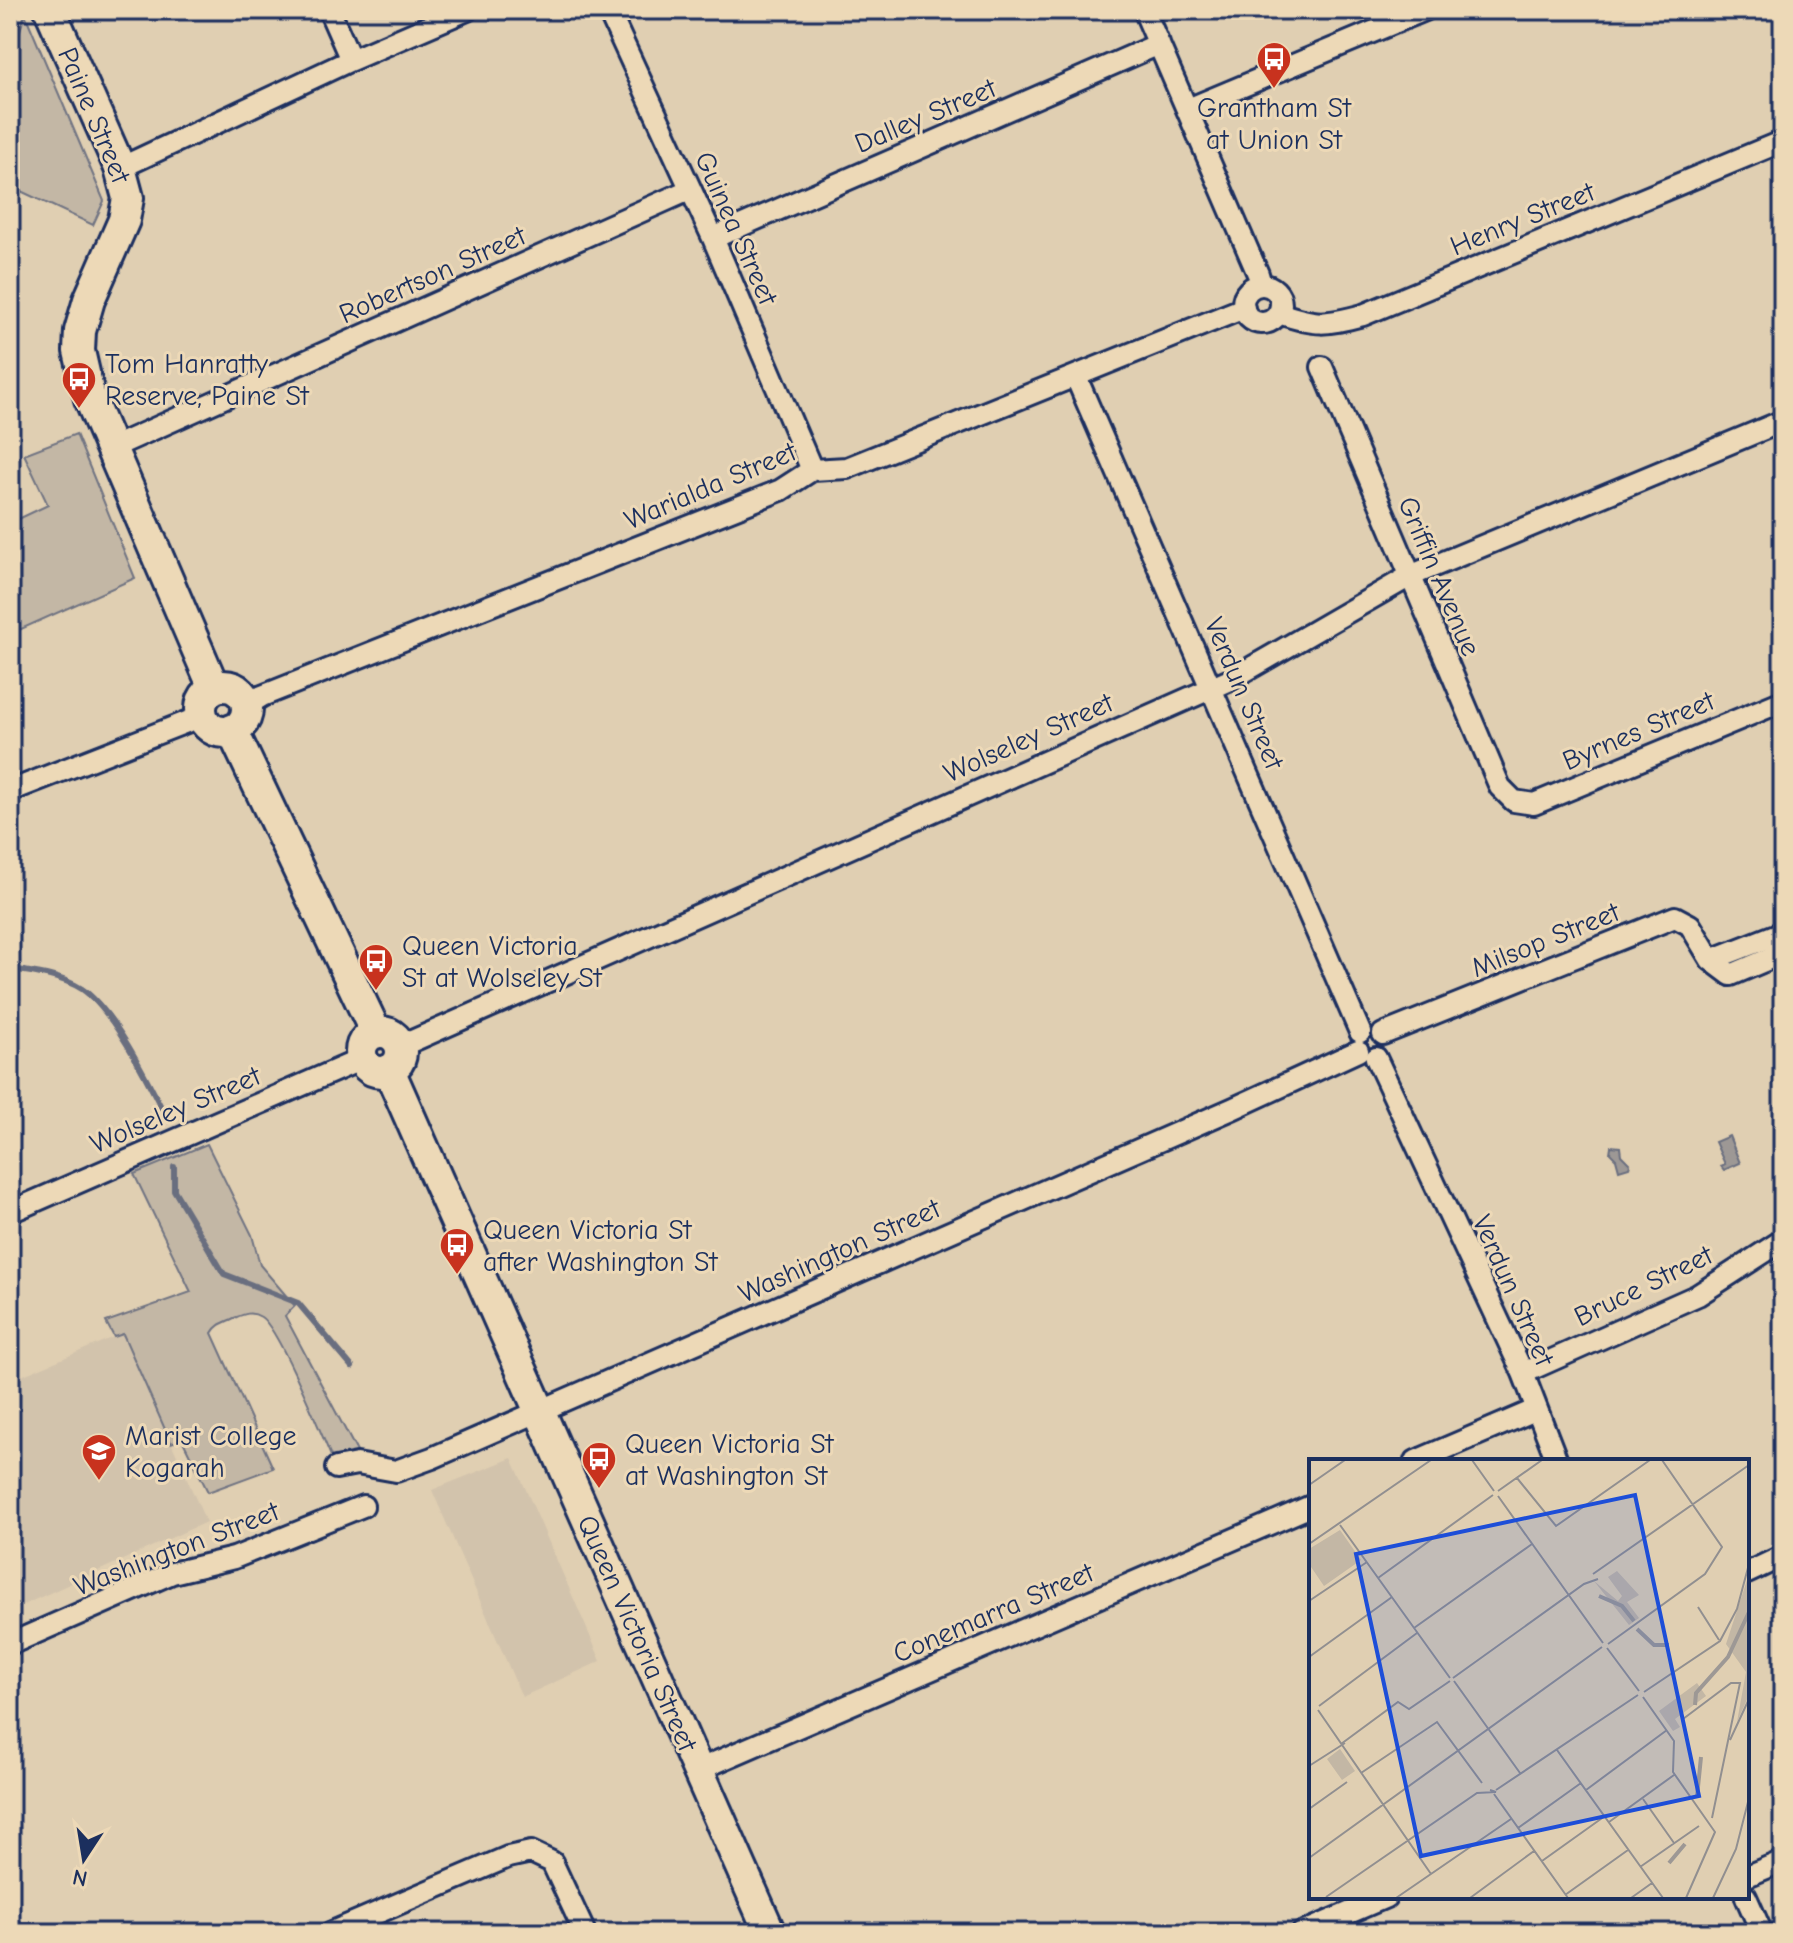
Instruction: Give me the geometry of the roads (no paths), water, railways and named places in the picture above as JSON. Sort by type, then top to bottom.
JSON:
[{"type":"main road","name":"Paine Street","points":[[50,10],[127,187],[127,209],[89,300],[79,343],[83,376],[90,399],[111,448]]},
{"type":"main road","points":[[111,448],[214,688]]},
{"type":"main road","points":[[214,688],[236,689],[239,718],[217,731],[202,716],[200,706],[214,688]]},
{"type":"main road","name":"Queen Victoria Street","points":[[239,718],[382,1052],[770,1933]]},
{"type":"street","points":[[329,10],[351,60]]},
{"type":"street","points":[[120,168],[351,60],[467,10]]},
{"type":"street","name":"Guinea Street","points":[[608,10],[713,238],[812,470]]},
{"type":"street","points":[[1144,10],[1261,284]]},
{"type":"street","points":[[1188,109],[1425,10]]},
{"type":"street","name":"Dalley Street","points":[[713,238],[1159,44]]},
{"type":"street","name":"Henry Street","points":[[1279,313],[1312,324],[1363,315],[1783,141]]},
{"type":"street","name":"Robertson Street","points":[[111,448],[689,190]]},
{"type":"street","points":[[1261,284],[1273,287],[1280,296],[1279,313],[1271,321],[1259,323],[1249,318],[1244,308],[1245,294],[1261,284]]},
{"type":"street","name":"Warialda Street","points":[[239,718],[262,696],[781,490],[812,470],[847,468],[1244,308]]},
{"type":"street","name":"Griffin Avenue","points":[[1322,367],[1500,787],[1514,801]]},
{"type":"street","name":"Verdun Street","points":[[1076,377],[1212,686],[1365,1047],[1523,1373],[1556,1459]]},
{"type":"street","name":"Wolseley Street","points":[[10,1212],[1228,681],[1410,576],[1783,421]]},
{"type":"street","name":"Byrnes Street","points":[[1514,801],[1534,804],[1783,701]]},
{"type":"street","points":[[10,791],[202,716]]},
{"type":"street","name":"Milsop Street","points":[[1365,1047],[1386,1046],[1383,1034],[1675,917],[1690,925],[1711,960]]},
{"type":"street","points":[[1711,960],[1783,932]]},
{"type":"street","points":[[1711,960],[1731,975],[1783,953]]},
{"type":"street","name":"Washington Street","points":[[336,1468],[357,1464],[399,1470],[1232,1109],[1365,1047]]},
{"type":"street","name":"Bruce Street","points":[[1523,1373],[1698,1295],[1783,1240]]},
{"type":"street","points":[[1421,1459],[1535,1410]]},
{"type":"street","name":"Washington Street","points":[[10,1644],[172,1573],[234,1558],[363,1506]]},
{"type":"street","name":"Conemarra Street","points":[[698,1770],[1309,1507]]},
{"type":"street","points":[[1749,1572],[1783,1556]]},
{"type":"street","points":[[330,1933],[508,1857],[531,1852],[552,1862],[585,1933]]},
{"type":"street","points":[[1749,1875],[1783,1861]]},
{"type":"street","points":[[1302,1933],[1381,1899]]},
{"type":"street","points":[[1747,1899],[1762,1933]]},
{"type":"waterway","points":[[10,19],[13,10]]},
{"type":"waterway","points":[[10,969],[66,981],[94,999],[117,1028],[164,1113]]},
{"type":"waterway","points":[[174,1167],[174,1190],[224,1274],[298,1303],[352,1367]]},
{"type":"place","name":"Grantham St at Union St","points":[[1274,90]]},
{"type":"place","name":"Tom Hanratty Reserve, Paine St","points":[[79,410]]},
{"type":"place","name":"Queen Victoria St at Wolseley St","points":[[376,992]]},
{"type":"place","name":"Queen Victoria St after Washington St","points":[[457,1276]]},
{"type":"place","name":"Marist College Kogarah","points":[[99,1482]]},
{"type":"place","name":"Queen Victoria St at Washington St","points":[[599,1490]]}]
